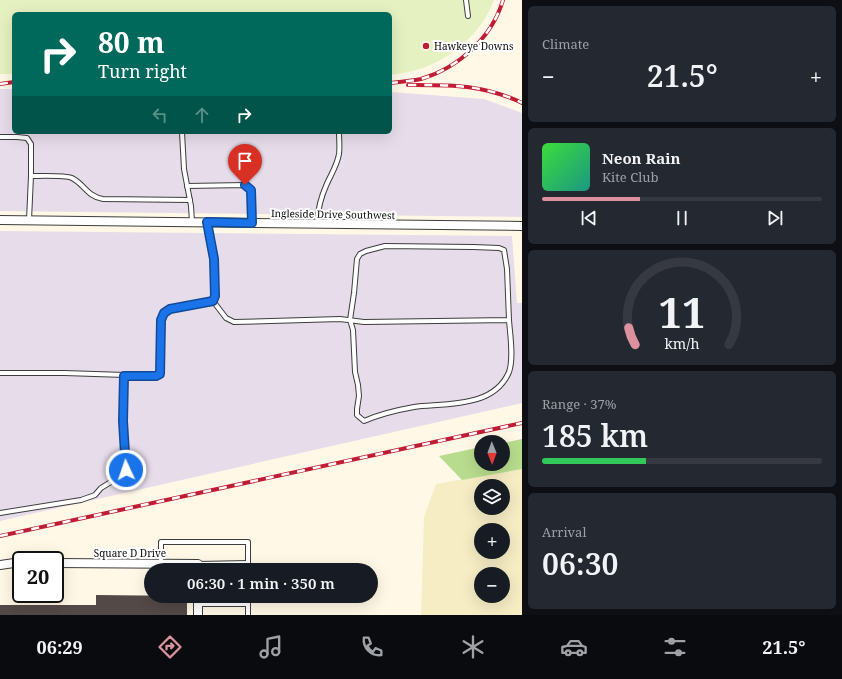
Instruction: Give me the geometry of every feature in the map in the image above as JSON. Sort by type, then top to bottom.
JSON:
[{"type":"street","name":"Ingleside Drive Southwest","points":[[0,220],[522,226]]},
{"type":"street","name":"Square D Drive","points":[[64,562],[161,563]]},
{"type":"street","points":[[0,565],[12,563]]},
{"type":"street","points":[[198,603],[198,615]]},
{"type":"lane","points":[[466,0],[468,16]]},
{"type":"lane","points":[[182,134],[184,169],[190,200],[192,222]]},
{"type":"lane","points":[[317,224],[320,201],[339,155],[339,134]]},
{"type":"lane","points":[[0,137],[27,138],[31,144],[29,220]]},
{"type":"lane","points":[[31,176],[71,178],[82,185],[87,192],[96,198],[190,200]]},
{"type":"lane","points":[[187,186],[248,186],[251,190],[252,223]]},
{"type":"lane","points":[[207,222],[214,259],[215,296],[213,301]]},
{"type":"lane","points":[[385,246],[472,247],[499,248],[504,250],[507,269],[509,320],[511,360],[509,371],[502,383],[492,393],[481,398],[453,404],[414,407],[391,411],[364,421],[357,415],[356,409],[359,396],[355,372],[353,330],[350,320],[357,259],[360,254],[385,246]]},
{"type":"lane","points":[[213,301],[226,318],[234,322],[340,319],[364,322],[509,320]]},
{"type":"lane","points":[[0,373],[64,373],[156,376],[160,374],[161,320],[164,313],[170,309],[213,301]]},
{"type":"lane","points":[[0,513],[81,500],[94,495],[101,488],[124,474],[126,470],[123,421],[124,376]]},
{"type":"lane","points":[[161,563],[161,542],[248,542],[248,563]]},
{"type":"lane","points":[[236,603],[248,604],[248,615]]},
{"type":"shaded area","points":[[0,89],[12,89],[12,134],[392,134],[392,92],[484,99],[522,113],[522,217],[0,211]]},
{"type":"shaded area","points":[[0,231],[512,236],[517,303],[522,303],[522,403],[0,521]]},
{"type":"shaded area","points":[[522,469],[522,615],[421,615],[424,517],[436,484]]},
{"type":"green space","name":"Hawkeye Downs","points":[[0,0],[494,0],[489,12],[475,32],[456,50],[435,63],[423,68],[392,75],[392,12],[12,12],[12,74],[0,74]]},
{"type":"green space","points":[[522,439],[522,469],[462,480],[439,456],[474,448],[474,471],[510,471],[510,442]]},
{"type":"building","points":[[96,595],[144,596],[144,603],[187,603],[187,615],[0,615],[0,605],[96,605]]},
{"type":"railway","points":[[392,83],[421,79],[435,74],[460,59],[472,50],[491,27],[503,0]]},
{"type":"railway","points":[[0,84],[12,82]]},
{"type":"railway","points":[[408,85],[438,85],[480,89],[494,92],[522,103]]},
{"type":"railway","points":[[0,536],[522,423]]},
{"type":"place","name":"Hawkeye Downs","points":[[426,46]]},
{"type":"route","points":[[126,470],[123,421],[124,376],[156,376],[160,374],[161,320],[164,313],[170,309],[213,301],[215,296],[214,259],[207,222],[252,223],[251,190],[245,185]]}]
